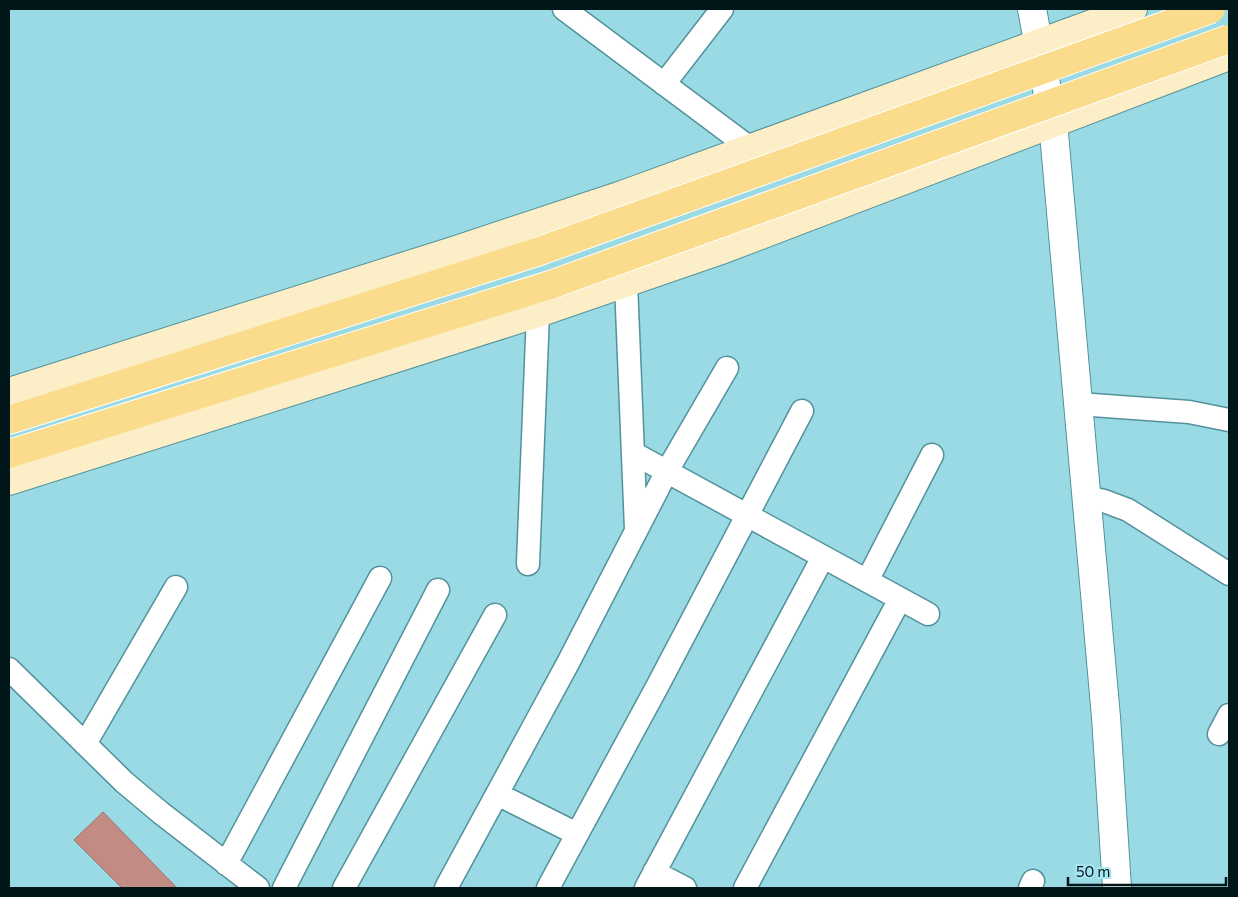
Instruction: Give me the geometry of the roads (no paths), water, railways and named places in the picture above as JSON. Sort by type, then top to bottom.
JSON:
[{"type":"main road","points":[[9,392],[456,250],[622,195],[1133,9]]},
{"type":"main road","points":[[9,420],[537,252],[1211,9]]},
{"type":"main road","points":[[9,454],[553,284],[1229,39]]},
{"type":"main road","points":[[9,481],[538,312],[724,249],[1229,56]]},
{"type":"street","points":[[564,9],[750,148]]},
{"type":"street","points":[[664,84],[722,9]]},
{"type":"street","points":[[1032,9],[1053,122],[1106,717],[1117,888]]},
{"type":"street","points":[[626,283],[636,532]]},
{"type":"street","points":[[528,564],[538,312]]},
{"type":"street","points":[[446,888],[568,663],[667,472],[727,368]]},
{"type":"street","points":[[1078,404],[1180,411],[1229,420]]},
{"type":"street","points":[[548,888],[658,685],[802,411]]},
{"type":"street","points":[[633,453],[928,614]]},
{"type":"street","points":[[867,581],[932,455]]},
{"type":"street","points":[[1086,497],[1104,501],[1128,510],[1229,574]]},
{"type":"street","points":[[685,888],[650,880],[822,556]]},
{"type":"street","points":[[226,864],[380,578]]},
{"type":"street","points":[[85,744],[176,587]]},
{"type":"street","points":[[284,888],[438,590]]},
{"type":"street","points":[[745,888],[900,599]]},
{"type":"street","points":[[344,888],[495,616]]},
{"type":"street","points":[[9,669],[124,782],[258,888]]},
{"type":"street","points":[[497,794],[577,834]]}]
